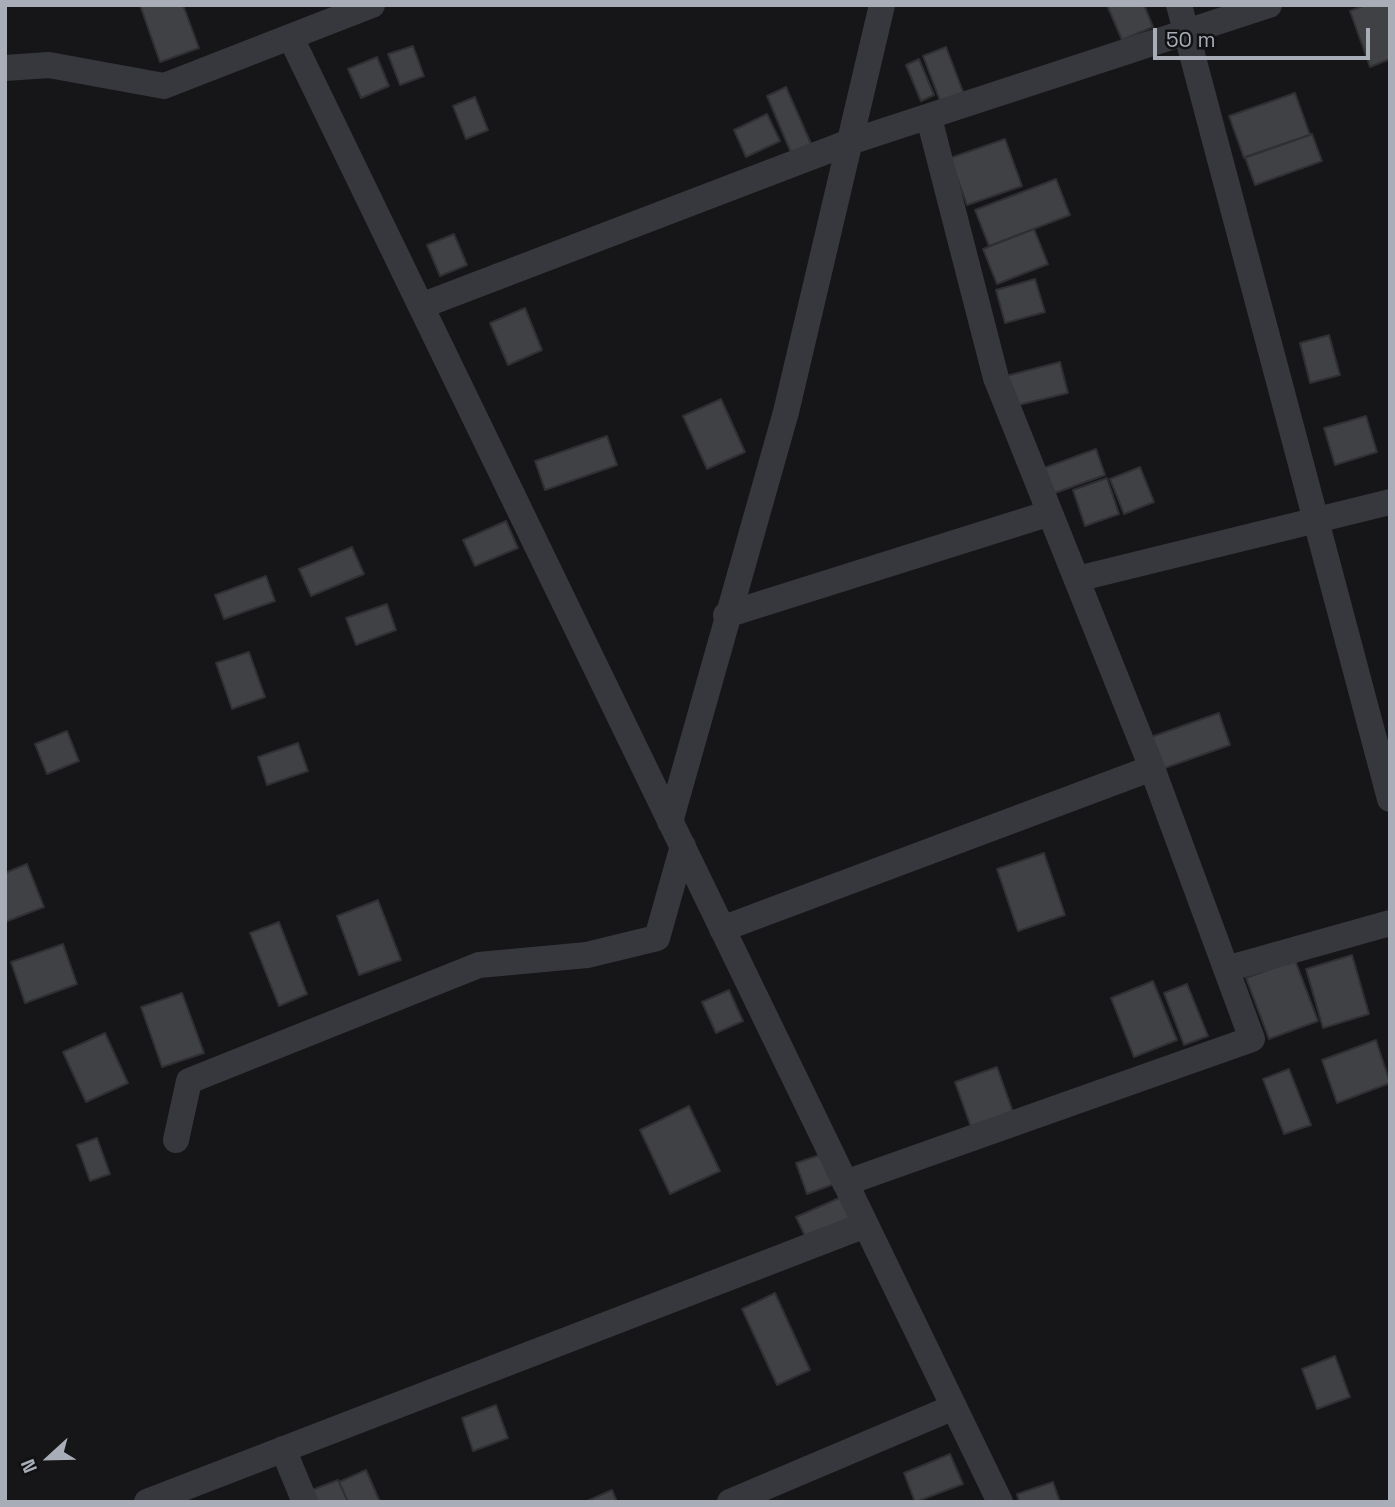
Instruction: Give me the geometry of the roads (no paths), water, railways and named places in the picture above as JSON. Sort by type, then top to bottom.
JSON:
[{"type":"street","points":[[5,68],[48,65],[164,86],[372,5]]},
{"type":"street","points":[[670,822],[726,615],[786,412],[882,5]]},
{"type":"street","points":[[1179,5],[1390,799]]},
{"type":"street","points":[[421,306],[850,142],[1269,5]]},
{"type":"street","points":[[291,37],[1000,1502]]},
{"type":"street","points":[[845,1183],[1252,1039],[1152,768],[996,378],[929,118]]},
{"type":"street","points":[[1077,579],[1390,502]]},
{"type":"street","points":[[726,615],[1050,513]]},
{"type":"street","points":[[722,929],[1152,768]]},
{"type":"street","points":[[176,1140],[189,1081],[479,965],[587,955],[657,937],[682,846]]},
{"type":"street","points":[[1226,969],[1390,923]]},
{"type":"street","points":[[147,1502],[865,1225]]},
{"type":"street","points":[[730,1502],[954,1407]]},
{"type":"street","points":[[284,1449],[305,1502]]}]
